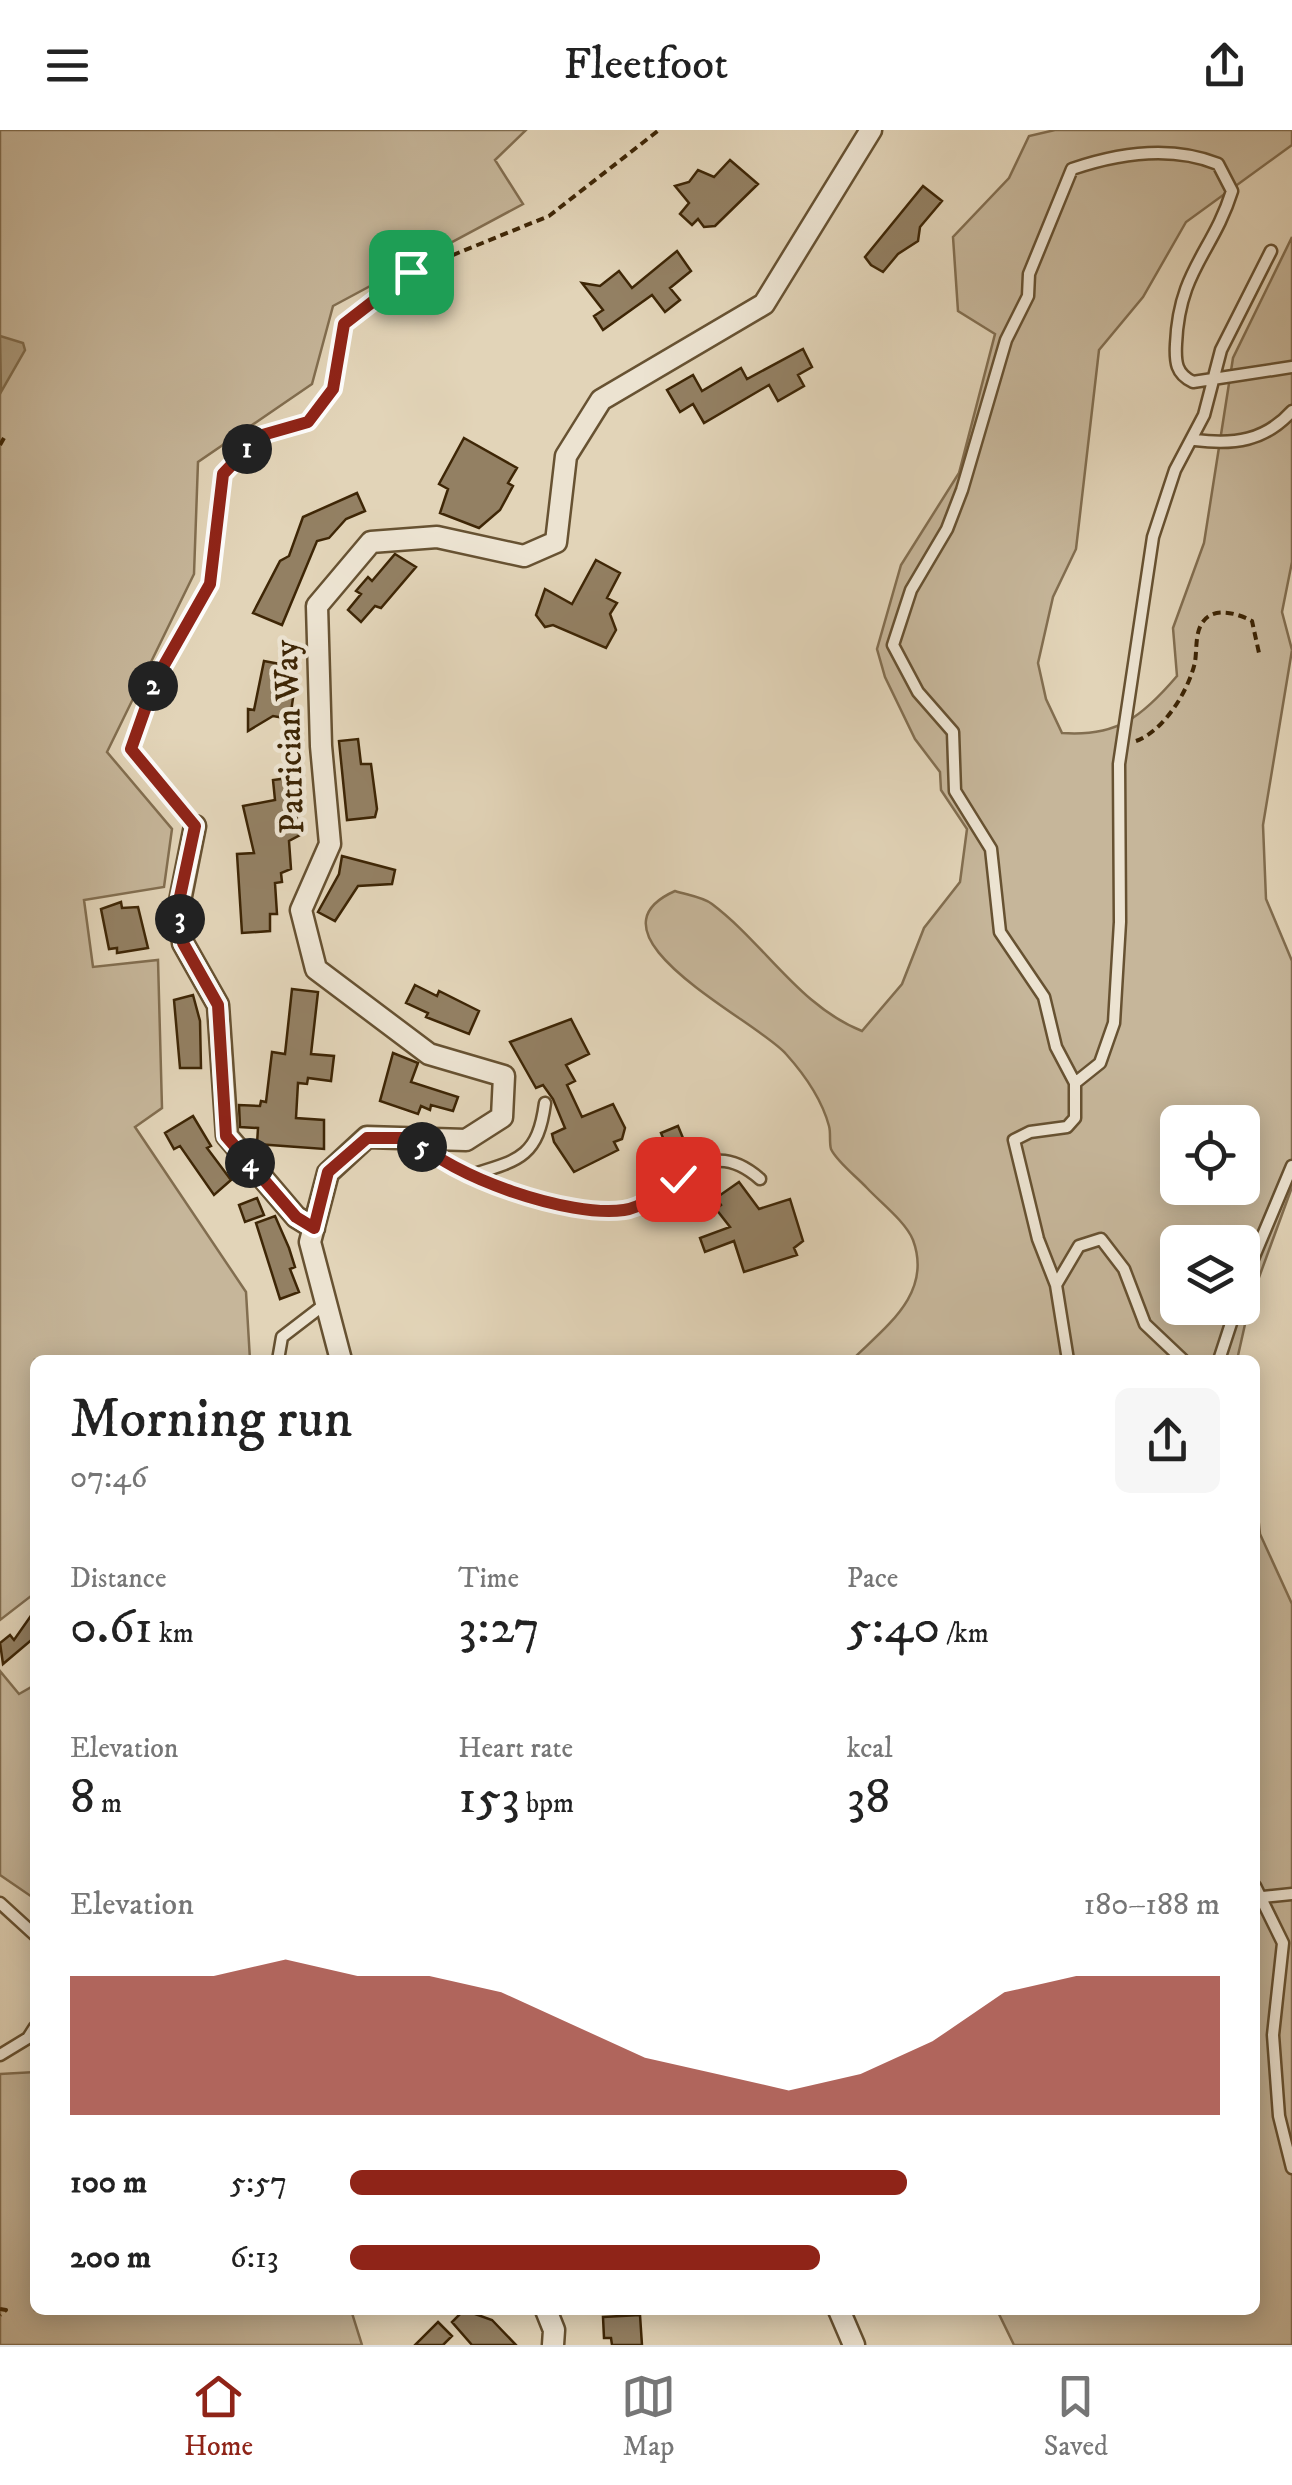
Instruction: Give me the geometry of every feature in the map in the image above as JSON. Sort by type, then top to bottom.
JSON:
[{"type":"street","name":"Patrician Way","points":[[339,1355],[310,1242],[328,1172],[367,1138],[466,1140],[502,1117],[504,1076],[430,1054],[316,969],[301,910],[330,844],[321,746],[317,606],[370,542],[437,537],[524,556],[556,542],[566,456],[601,400],[764,304],[871,130]]},
{"type":"street","points":[[195,826],[178,906],[183,943],[218,1005],[226,1136],[296,1217],[314,1228]]},
{"type":"street","points":[[548,2315],[554,2345]]},
{"type":"street","points":[[841,2315],[854,2345]]},
{"type":"lane","points":[[1067,1355],[1056,1286],[1038,1239],[1014,1140],[1030,1132],[1067,1127],[1075,1118],[1076,1083],[1056,1046],[1044,997],[1004,944],[991,849],[954,791],[953,732],[900,663],[893,646],[896,626],[952,516],[1006,340],[1028,296],[1029,274],[1072,169],[1114,158],[1169,153],[1218,164],[1232,191],[1203,246],[1176,314],[1175,363],[1182,377],[1194,382],[1292,368]]},
{"type":"lane","points":[[1076,1083],[1100,1064],[1114,1023],[1122,740],[1154,537],[1175,470],[1195,440],[1221,350],[1271,251]]},
{"type":"lane","points":[[1195,440],[1239,442],[1264,436],[1292,411]]},
{"type":"lane","points":[[473,1174],[527,1153],[542,1128],[545,1104]]},
{"type":"lane","points":[[414,1138],[428,1154],[473,1174],[528,1198],[574,1208],[624,1210],[650,1200],[700,1164],[718,1160],[744,1164],[760,1179]]},
{"type":"lane","points":[[1260,1242],[1292,1166]]},
{"type":"lane","points":[[1056,1286],[1079,1246],[1101,1239],[1124,1269],[1145,1324],[1178,1355]]},
{"type":"lane","points":[[279,1355],[282,1337],[324,1304]]},
{"type":"lane","points":[[1221,1355],[1230,1325]]},
{"type":"lane","points":[[1260,1894],[1292,1959]]},
{"type":"lane","points":[[1262,1897],[1292,1894]]},
{"type":"lane","points":[[0,1904],[30,1931]]},
{"type":"lane","points":[[1283,1943],[1273,2036],[1279,2116],[1292,2168]]},
{"type":"lane","points":[[0,2055],[30,2035]]},
{"type":"path","points":[[195,826],[131,749],[155,681],[210,584],[223,474],[259,436],[308,422],[333,389],[344,324],[411,272],[549,216],[659,130]]},
{"type":"path","points":[[0,445],[4,438]]},
{"type":"path","points":[[1122,740],[1150,735],[1164,720],[1189,678],[1202,624],[1210,616],[1223,612],[1252,620],[1259,653]]},
{"type":"shaded area","points":[[0,130],[526,130],[495,160],[523,204],[333,306],[312,384],[198,462],[194,574],[107,752],[172,829],[164,887],[84,900],[93,967],[158,960],[162,1108],[135,1127],[246,1292],[250,1355],[30,1355],[30,1597],[0,1620]]},
{"type":"shaded area","points":[[1055,130],[1292,130],[1292,145],[1186,222],[1143,297],[1099,350],[1076,549],[1053,597],[1038,663],[1046,699],[1062,733],[1113,728],[1140,713],[1177,676],[1173,628],[1204,543],[1233,358],[1292,237],[1292,562],[1282,612],[1292,650],[1263,825],[1266,899],[1292,961],[1292,1187],[1260,1275],[1260,1225],[1160,1225],[1160,1325],[1245,1325],[1238,1355],[857,1355],[891,1322],[911,1293],[917,1277],[917,1259],[910,1233],[834,1154],[822,1107],[793,1062],[769,1039],[683,977],[659,953],[647,930],[650,909],[675,891],[704,900],[731,920],[819,1006],[862,1031],[902,984],[924,928],[960,882],[967,829],[941,790],[940,772],[915,739],[885,677],[877,649],[901,565],[959,473],[995,334],[958,311],[953,237],[1009,178],[1029,136]]},
{"type":"shaded area","points":[[0,336],[23,343],[25,350],[1,392]]},
{"type":"shaded area","points":[[1260,1534],[1292,1604],[1292,2345],[1014,2345],[999,2315],[1260,2315]]},
{"type":"shaded area","points":[[0,1671],[19,1694],[30,1688],[30,1896],[0,1875]]},
{"type":"shaded area","points":[[30,2072],[30,2315],[353,2315],[362,2345],[0,2345],[0,2074]]},
{"type":"building","points":[[730,160],[758,184],[715,226],[704,227],[698,219],[692,225],[680,214],[689,203],[675,186],[689,182],[698,170],[714,177]]},
{"type":"building","points":[[923,186],[942,201],[920,227],[918,241],[898,254],[883,272],[865,257]]},
{"type":"building","points":[[677,251],[691,271],[670,288],[680,300],[665,312],[652,295],[603,330],[594,316],[603,310],[582,283],[600,286],[619,271],[632,288]]},
{"type":"building","points":[[803,349],[812,367],[798,375],[804,386],[778,401],[769,385],[704,423],[693,404],[680,412],[667,390],[693,375],[702,391],[741,368],[747,379]]},
{"type":"building","points":[[464,438],[517,468],[508,483],[513,486],[500,510],[479,528],[440,513],[448,489],[439,484]]},
{"type":"building","points":[[357,493],[365,511],[346,519],[329,538],[317,541],[282,625],[253,613],[280,561],[289,556],[303,517]]},
{"type":"building","points":[[395,554],[416,567],[381,608],[375,606],[361,622],[348,610],[361,594],[356,591],[368,577],[372,581]]},
{"type":"building","points":[[596,560],[620,573],[607,598],[617,603],[610,614],[616,630],[606,648],[553,625],[545,627],[536,615],[545,589],[572,604]]},
{"type":"building","points":[[264,661],[280,664],[278,674],[296,677],[290,719],[273,716],[248,731],[248,709],[254,710]]},
{"type":"building","points":[[358,739],[361,764],[371,764],[377,809],[375,817],[347,820],[339,741]]},
{"type":"building","points":[[289,778],[300,835],[289,841],[291,869],[281,873],[282,882],[275,883],[277,914],[270,914],[270,931],[242,933],[237,854],[254,853],[243,806],[275,800],[273,780]]},
{"type":"building","points":[[342,856],[395,870],[392,884],[358,886],[335,921],[318,912],[339,874]]},
{"type":"building","points":[[121,902],[122,908],[138,907],[148,948],[117,953],[117,948],[109,949],[101,909]]},
{"type":"building","points":[[415,985],[437,996],[439,991],[479,1011],[469,1034],[426,1017],[428,1013],[406,1003]]},
{"type":"building","points":[[292,989],[318,992],[311,1054],[334,1056],[331,1081],[308,1078],[307,1084],[298,1083],[296,1118],[324,1120],[324,1149],[257,1144],[258,1128],[240,1127],[239,1105],[260,1106],[261,1101],[266,1102],[272,1052],[285,1054]]},
{"type":"building","points":[[193,995],[200,1021],[201,1068],[180,1068],[174,1000]]},
{"type":"building","points":[[571,1019],[589,1054],[566,1065],[575,1081],[567,1085],[582,1117],[613,1104],[625,1128],[622,1139],[614,1142],[618,1150],[574,1172],[554,1142],[552,1134],[565,1128],[553,1099],[543,1085],[536,1088],[510,1042]]},
{"type":"building","points":[[393,1053],[418,1063],[411,1082],[458,1097],[453,1111],[431,1105],[430,1110],[421,1106],[418,1114],[380,1101]]},
{"type":"building","points":[[193,1116],[211,1146],[207,1148],[231,1180],[214,1195],[180,1146],[174,1149],[165,1133]]},
{"type":"building","points":[[678,1126],[690,1155],[673,1162],[661,1133]]},
{"type":"building","points":[[739,1182],[759,1209],[790,1199],[803,1241],[794,1248],[797,1255],[744,1272],[734,1241],[705,1252],[700,1238],[730,1227],[716,1209],[721,1205],[716,1198]]},
{"type":"building","points":[[257,1198],[264,1215],[245,1222],[239,1205]]},
{"type":"building","points":[[275,1216],[295,1267],[290,1269],[299,1292],[280,1299],[256,1223]]},
{"type":"building","points":[[30,1617],[30,1641],[3,1664],[0,1643],[10,1635],[14,1640]]},
{"type":"building","points":[[459,2315],[492,2320],[516,2345],[472,2345],[452,2322]]},
{"type":"building","points":[[640,2315],[642,2345],[612,2345],[611,2338],[604,2338],[603,2317]]},
{"type":"building","points":[[438,2322],[452,2336],[443,2345],[415,2345]]},
{"type":"route","points":[[411,272],[344,324],[333,389],[308,422],[259,436],[223,474],[210,584],[155,681],[131,749],[195,826],[178,906],[183,943],[218,1005],[226,1136],[296,1217],[314,1228],[328,1172],[367,1138],[414,1138],[428,1154],[454,1167],[528,1198],[574,1208],[624,1210],[650,1200],[678,1179]]}]
